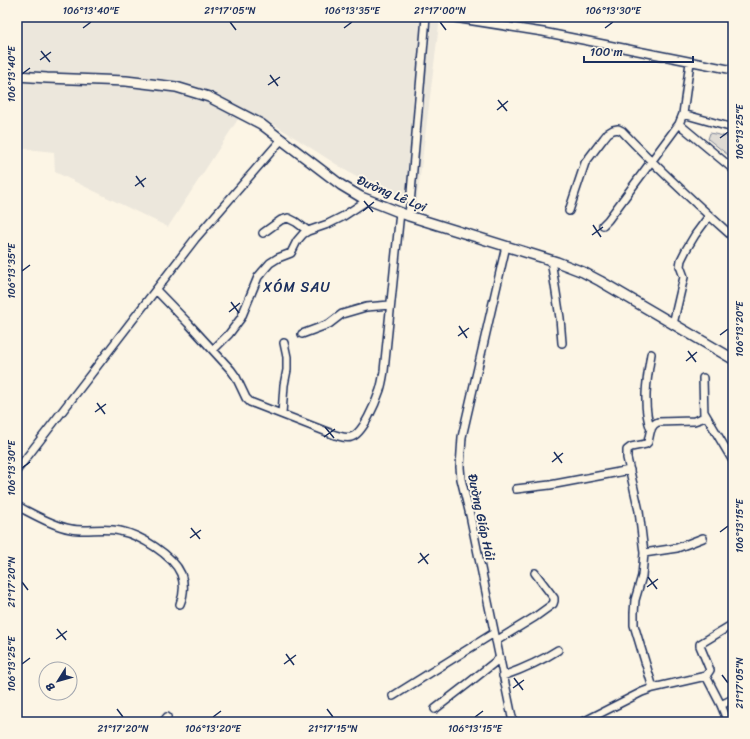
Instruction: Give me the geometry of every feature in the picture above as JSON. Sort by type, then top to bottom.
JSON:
[{"type":"main road","name":"Đường Lê Lợi","points":[[17,76],[126,81],[176,87],[210,97],[261,124],[341,185],[361,197],[409,216],[551,260],[588,275],[733,359]]},
{"type":"street","points":[[409,216],[426,17]]},
{"type":"street","points":[[448,17],[543,32],[733,70]]},
{"type":"street","points":[[603,225],[678,124],[683,114],[690,62]]},
{"type":"street","points":[[683,114],[733,128]]},
{"type":"street","points":[[678,124],[733,169]]},
{"type":"street","points":[[569,211],[585,163],[604,138],[613,130],[618,130],[622,131],[651,161],[733,237]]},
{"type":"street","points":[[17,470],[195,239],[282,139]]},
{"type":"street","points":[[213,350],[241,318],[258,278],[263,270],[274,261],[290,254],[300,237],[308,231],[342,218],[368,200]]},
{"type":"street","points":[[156,290],[213,350],[236,377],[248,400],[335,435],[346,438],[352,437],[365,423],[381,388],[400,212]]},
{"type":"street","points":[[673,324],[684,277],[680,266],[682,260],[695,235],[709,216]]},
{"type":"street","points":[[263,233],[281,220],[288,218],[308,231]]},
{"type":"street","name":"Đường Giáp Hải","points":[[506,246],[462,437],[460,467],[461,480],[470,515],[513,722]]},
{"type":"street","points":[[551,260],[560,318],[562,343]]},
{"type":"street","points":[[302,334],[329,324],[342,314],[366,307],[390,305]]},
{"type":"street","points":[[282,414],[284,385],[287,370],[287,357],[284,343]]},
{"type":"street","points":[[651,354],[646,406],[651,430]]},
{"type":"street","points":[[653,688],[634,624],[635,600],[642,576],[644,553],[639,511],[627,450],[631,447],[646,444],[648,442],[653,424],[658,422],[687,422],[700,420],[704,417],[703,378]]},
{"type":"street","points":[[704,412],[733,461]]},
{"type":"street","points":[[516,489],[550,485],[630,470]]},
{"type":"street","points":[[17,506],[56,524],[71,529],[119,530],[136,536],[151,544],[170,559],[181,573],[184,590],[180,604]]},
{"type":"street","points":[[644,553],[677,548],[704,538]]},
{"type":"street","points":[[496,641],[536,617],[553,604],[554,598],[535,573]]},
{"type":"street","points":[[583,722],[642,692],[653,688],[706,676],[710,670],[700,644],[733,624]]},
{"type":"street","points":[[393,696],[494,633]]},
{"type":"street","points":[[504,676],[537,663],[558,650]]},
{"type":"street","points":[[435,709],[500,658]]},
{"type":"street","points":[[706,676],[728,722]]},
{"type":"street","points":[[721,705],[733,699]]},
{"type":"shaded area","points":[[17,17],[440,17],[416,208],[353,175],[275,125],[244,110],[168,227],[55,172],[54,152],[17,148]]},
{"type":"shaded area","points":[[710,133],[733,138],[733,159],[708,139]]},
{"type":"district","name":"XÓM SAU","points":[[297,287]]}]
